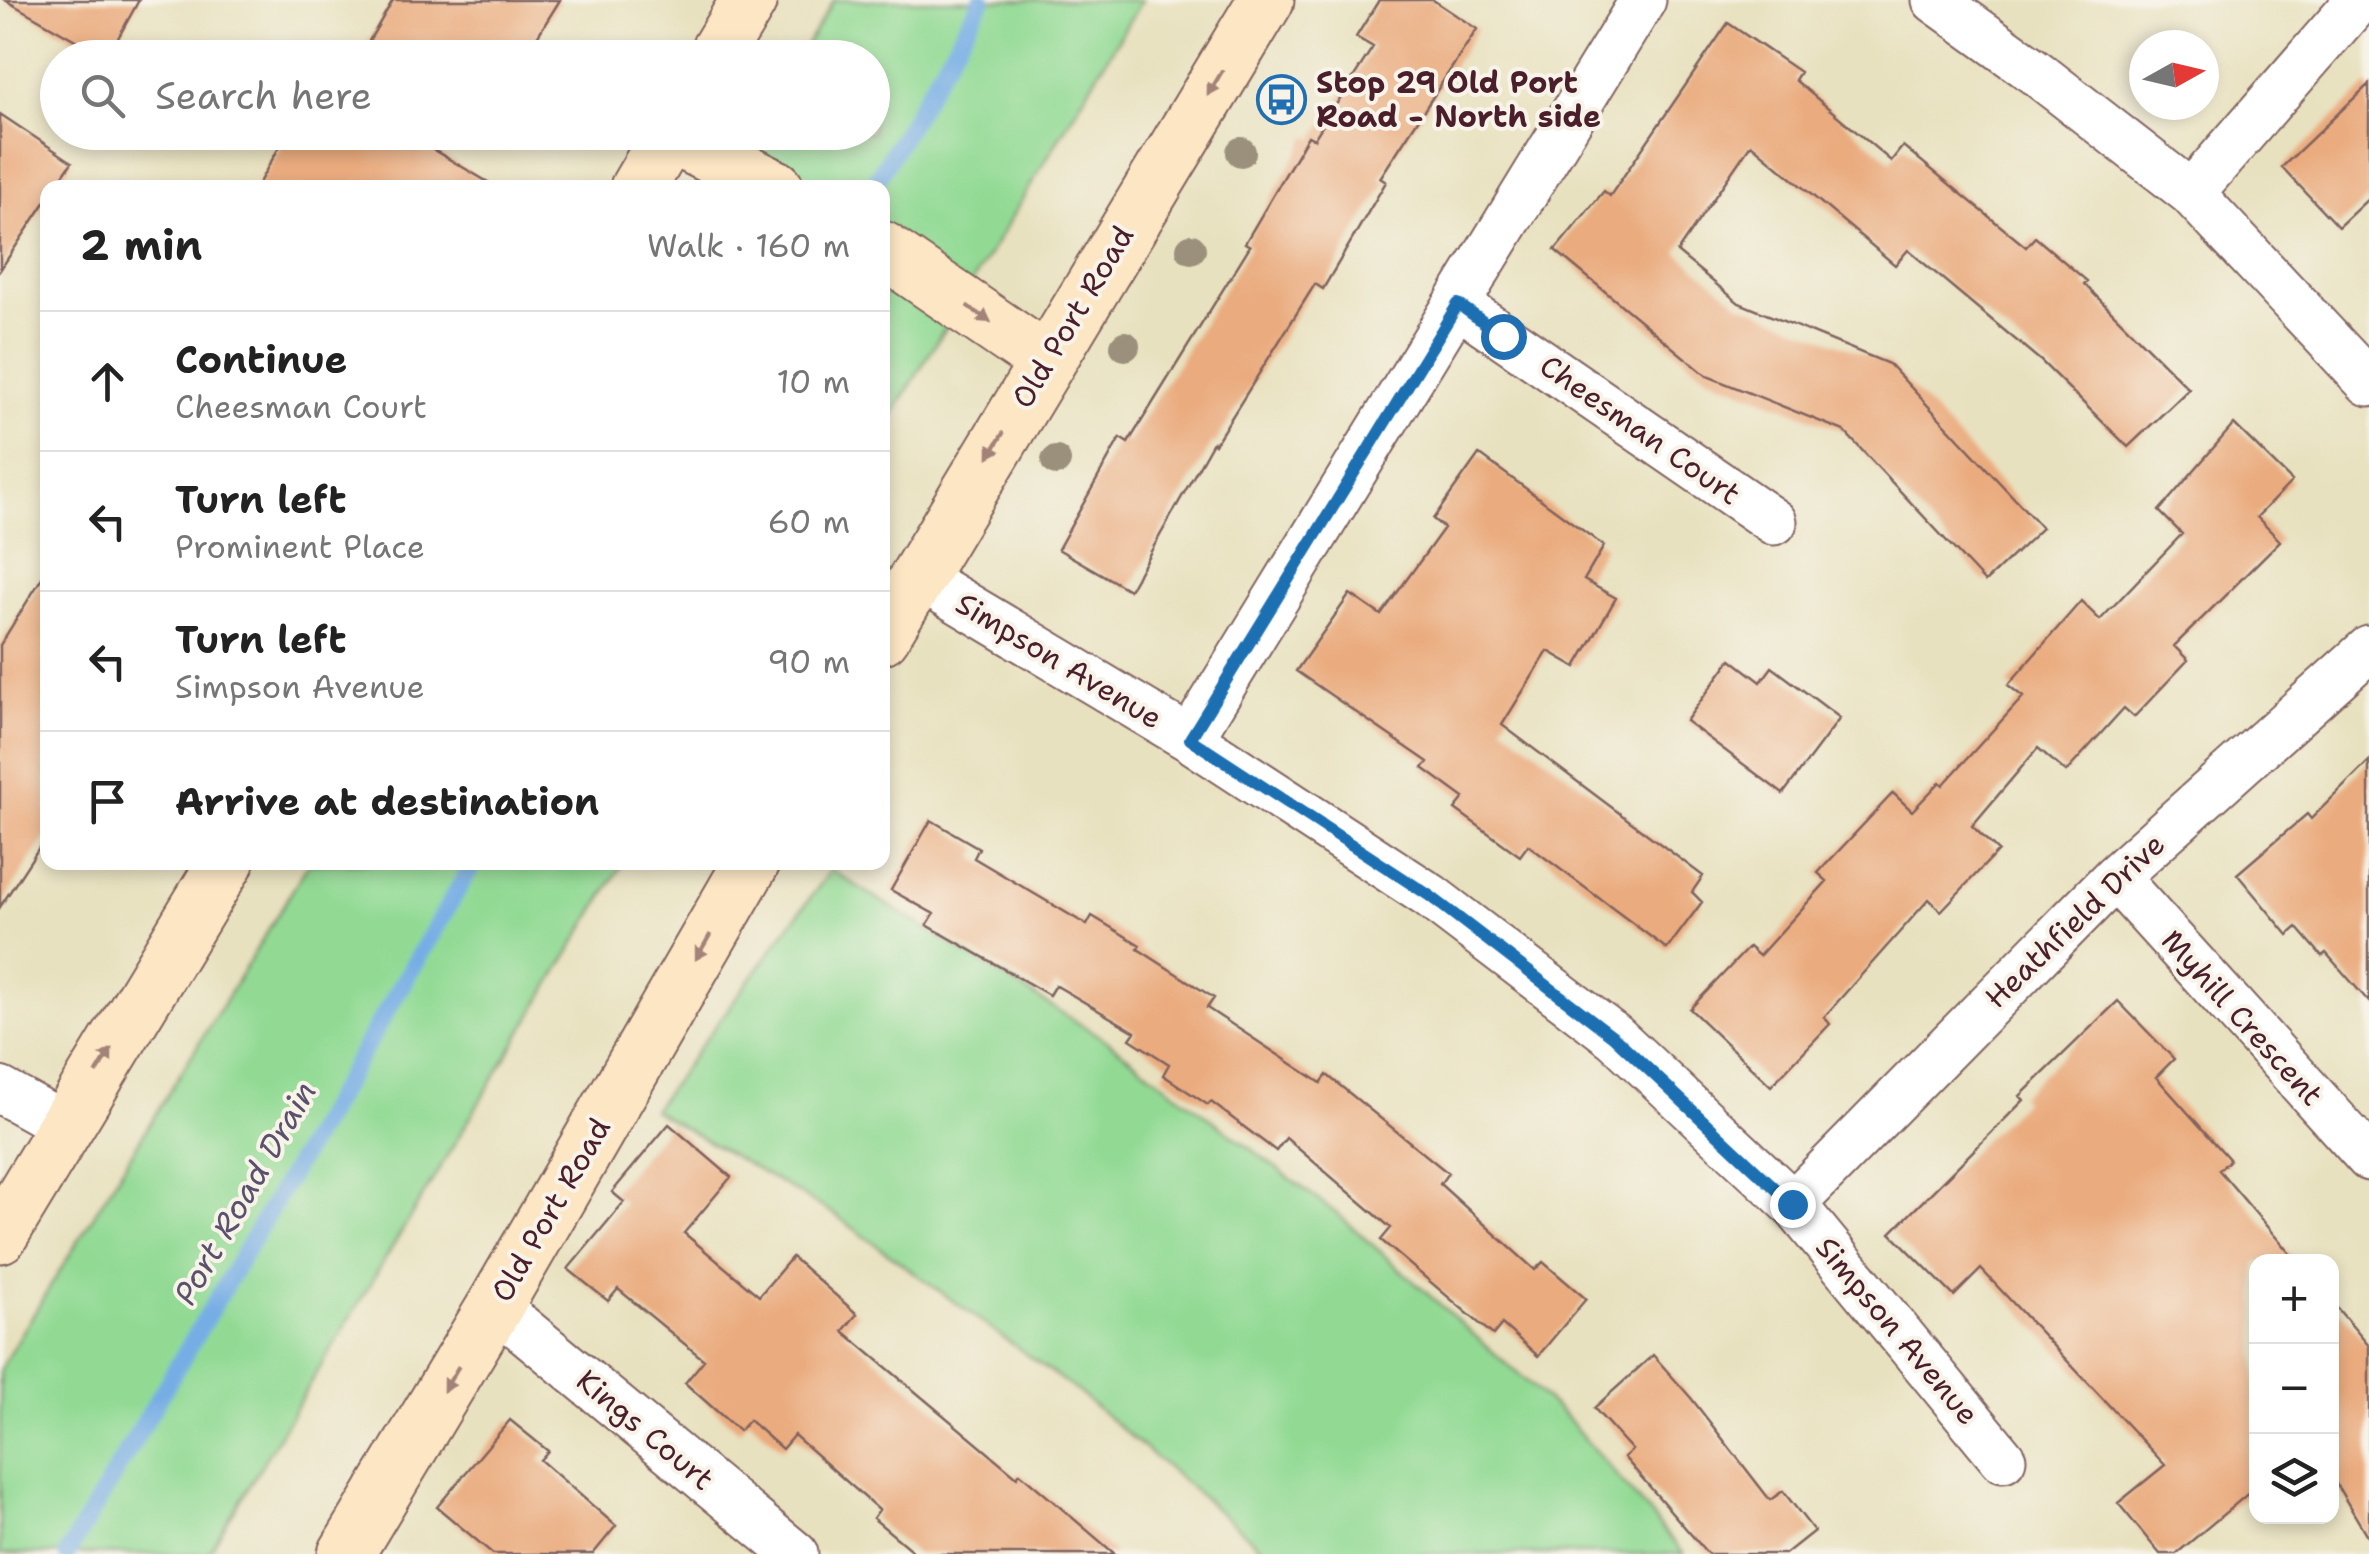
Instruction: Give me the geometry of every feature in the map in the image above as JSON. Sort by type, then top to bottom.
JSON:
[{"type":"main road","points":[[725,40],[749,0]]},
{"type":"main road","name":"Old Port Road","points":[[890,622],[1266,0]]},
{"type":"main road","points":[[643,180],[661,150]]},
{"type":"main road","points":[[701,150],[760,180]]},
{"type":"main road","points":[[897,258],[1046,361]]},
{"type":"main road","points":[[0,1235],[221,870]]},
{"type":"main road","name":"Old Port Road","points":[[346,1554],[747,870]]},
{"type":"street","points":[[1190,739],[1644,0]]},
{"type":"street","points":[[1935,0],[2191,193],[2369,383]]},
{"type":"street","points":[[2191,193],[2359,0]]},
{"type":"street","name":"Cheesman Court","points":[[1458,304],[1774,522]]},
{"type":"street","name":"Simpson Avenue","points":[[917,576],[1190,739],[1430,896],[1614,1037],[1792,1204],[2003,1459]]},
{"type":"street","name":"Heathfield Drive","points":[[1792,1204],[2115,877],[2369,649]]},
{"type":"street","name":"Myhill Crescent","points":[[2115,877],[2369,1158]]},
{"type":"street","points":[[0,1090],[65,1126]]},
{"type":"street","name":"Kings Court","points":[[495,1306],[795,1554]]},
{"type":"green space","points":[[834,0],[1142,0],[890,419],[890,180],[725,180],[743,150],[890,150],[890,40],[809,40]]},
{"type":"green space","points":[[305,870],[619,870],[208,1554],[0,1554],[0,1369]]},
{"type":"green space","points":[[831,870],[1109,1042],[1340,1216],[1564,1415],[1684,1554],[1269,1554],[1078,1392],[834,1214],[653,1110]]},
{"type":"building","points":[[5,0],[139,0],[117,40],[75,40]]},
{"type":"building","points":[[393,0],[560,0],[535,40],[370,40]]},
{"type":"building","points":[[1379,0],[1433,0],[1477,29],[1380,178],[1386,182],[1323,289],[1315,284],[1213,442],[1129,590],[1058,549],[1120,438],[1128,443],[1250,246],[1245,243],[1308,136],[1314,139],[1373,47],[1356,37]]},
{"type":"building","points":[[1728,23],[1800,72],[1795,80],[1891,161],[1903,146],[2026,247],[2035,237],[2087,281],[2084,284],[2189,389],[2128,447],[2041,361],[1908,250],[1895,265],[1751,144],[1677,252],[1739,303],[1889,364],[2042,528],[1985,582],[1844,431],[1707,376],[1555,250],[1604,191],[1610,196]]},
{"type":"building","points":[[2369,84],[2369,198],[2338,227],[2282,167]]},
{"type":"building","points":[[0,114],[40,141],[40,150],[54,150],[72,162],[60,180],[40,180],[40,210],[0,270]]},
{"type":"building","points":[[278,150],[434,150],[484,180],[261,180]]},
{"type":"building","points":[[2234,424],[2292,481],[2257,517],[2280,541],[2174,646],[2188,660],[2134,717],[2124,708],[2066,772],[2038,748],[1972,826],[1998,851],[1941,911],[1929,899],[1824,1017],[1830,1024],[1771,1086],[1690,1009],[1749,947],[1759,956],[1827,881],[1818,873],[1893,793],[1912,811],[1940,782],[1943,785],[2023,697],[2008,685],[2081,601],[2100,620],[2182,534],[2159,511]]},
{"type":"building","points":[[1479,454],[1604,546],[1584,580],[1616,598],[1576,667],[1548,651],[1502,725],[1703,876],[1692,892],[1702,902],[1667,949],[1528,845],[1520,856],[1455,809],[1464,798],[1423,768],[1428,762],[1296,671],[1350,594],[1381,615],[1444,528],[1433,519]]},
{"type":"building","points":[[40,581],[40,846],[0,907],[0,645]]},
{"type":"building","points":[[1731,659],[1761,682],[1772,667],[1840,718],[1783,794],[1686,721]]},
{"type":"building","points":[[2369,761],[2369,1002],[2297,927],[2288,935],[2237,874],[2307,814],[2311,819]]},
{"type":"building","points":[[931,820],[979,848],[974,858],[1087,925],[1092,916],[1140,945],[1138,949],[1214,998],[1207,1008],[1321,1083],[1327,1075],[1448,1173],[1440,1184],[1535,1270],[1543,1262],[1586,1299],[1538,1356],[1502,1324],[1493,1335],[1381,1240],[1391,1228],[1286,1138],[1276,1151],[1211,1102],[1208,1105],[1163,1075],[1169,1064],[1130,1039],[1135,1032],[1055,985],[1049,995],[927,925],[934,914],[891,890]]},
{"type":"building","points":[[2118,1001],[2174,1059],[2156,1077],[2230,1160],[2219,1170],[2290,1254],[2249,1254],[2249,1493],[2176,1554],[2160,1554],[2118,1503],[2165,1465],[1981,1269],[1954,1296],[1891,1233],[2024,1100],[2020,1096]]},
{"type":"building","points":[[669,1124],[731,1177],[684,1233],[759,1296],[792,1257],[857,1314],[843,1331],[1115,1554],[916,1554],[873,1518],[879,1510],[794,1435],[782,1449],[749,1420],[739,1431],[685,1383],[704,1360],[618,1289],[608,1301],[568,1269],[624,1202],[612,1192]]},
{"type":"building","points":[[2339,1310],[2369,1346],[2369,1539],[2339,1489]]},
{"type":"building","points":[[1653,1355],[1770,1500],[1783,1491],[1814,1531],[1785,1554],[1708,1554],[1624,1457],[1632,1450],[1594,1408]]},
{"type":"building","points":[[510,1420],[548,1451],[540,1460],[616,1526],[593,1554],[493,1554],[437,1507]]},
{"type":"waterway","name":"Port Road Drain","points":[[877,180],[982,0]]},
{"type":"waterway","name":"Port Road Drain","points":[[67,1554],[469,870]]},
{"type":"place","name":"Stop 29 Old Port Road - North side","points":[[1281,100]]},
{"type":"route","points":[[1503,336],[1458,304],[1190,739],[1430,896],[1614,1037],[1792,1204]]}]
